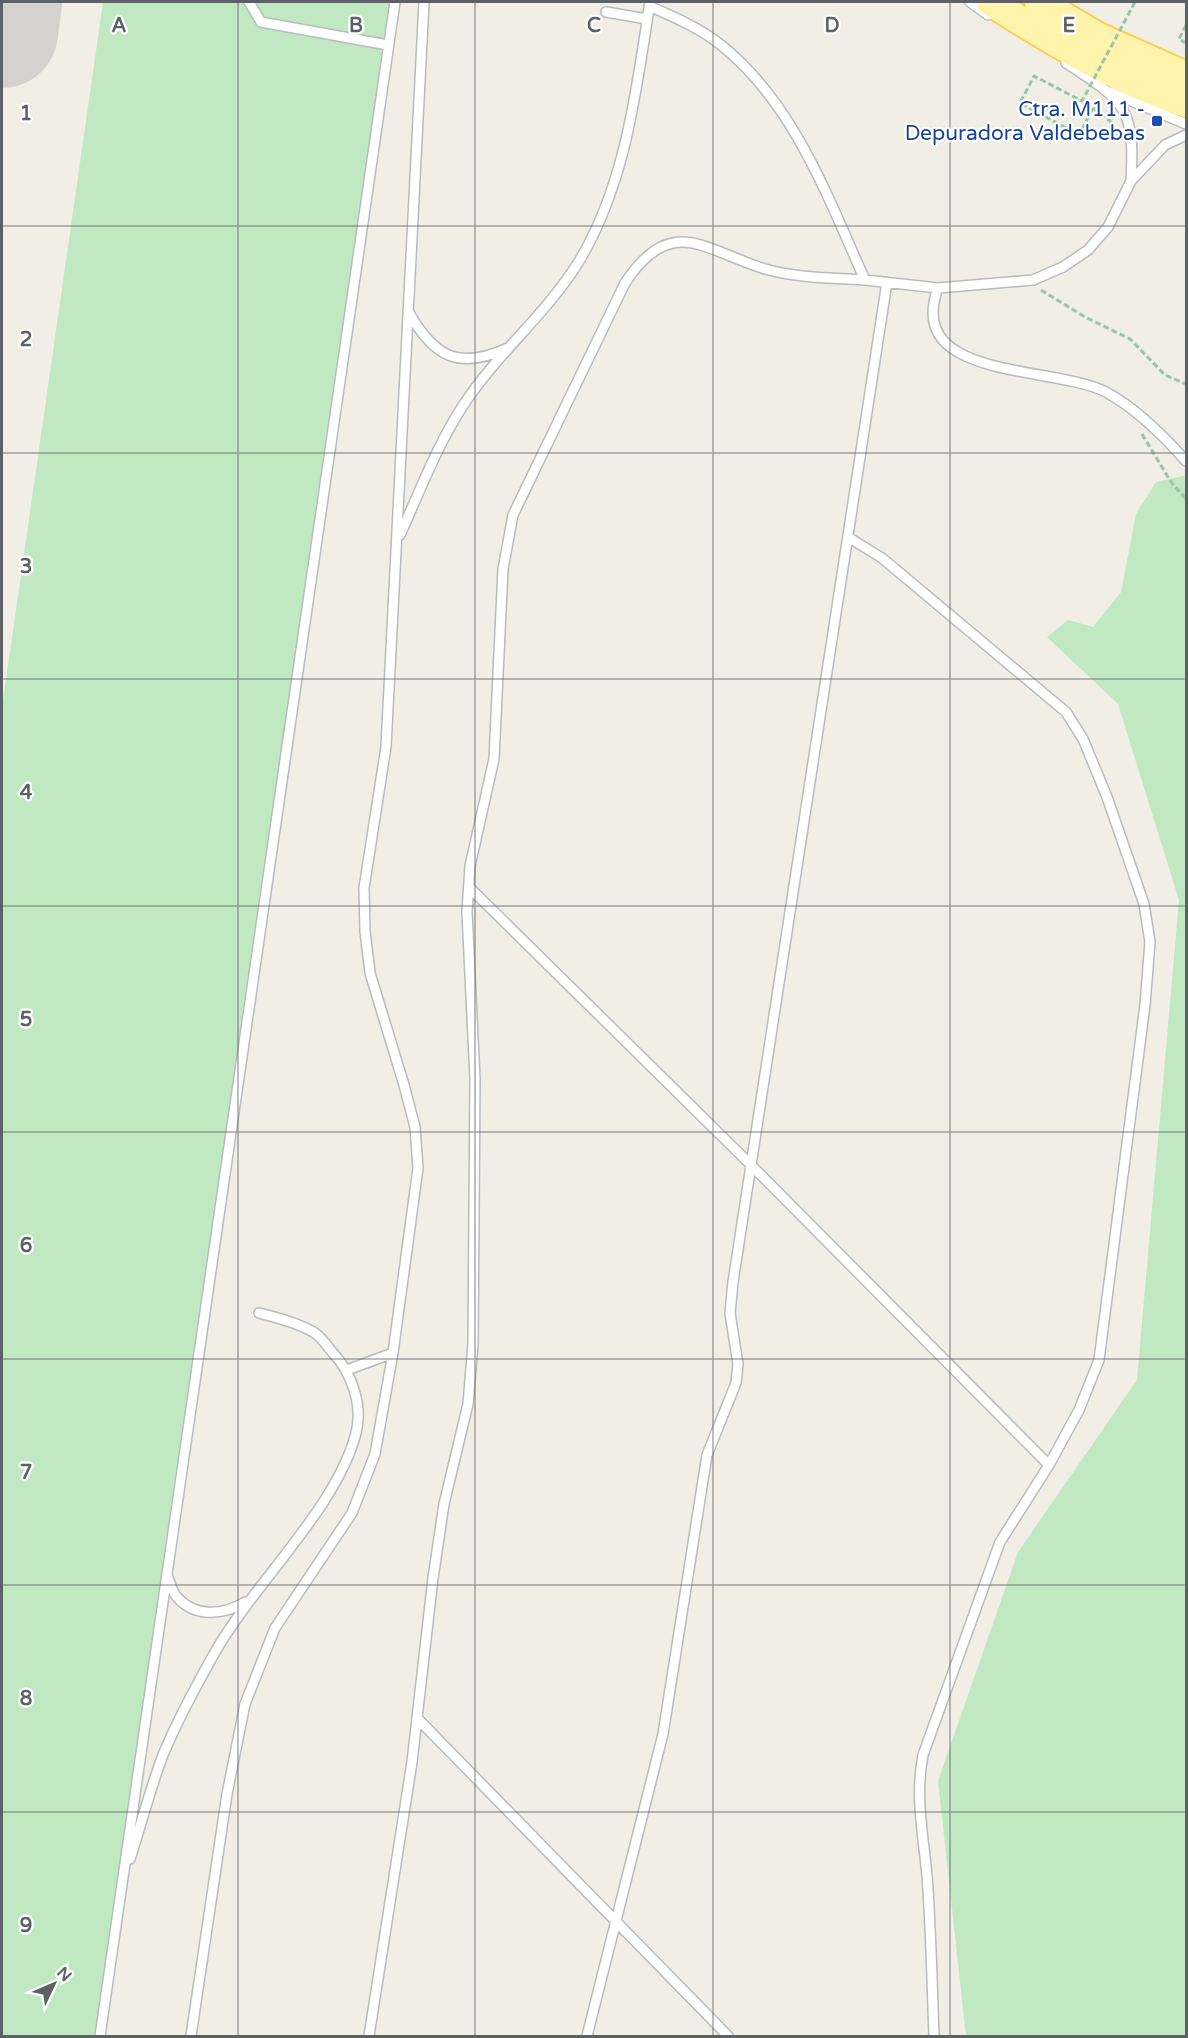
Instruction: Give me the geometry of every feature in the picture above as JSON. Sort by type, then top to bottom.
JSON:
[{"type":"main road","points":[[1039,2],[1098,38],[1186,76]]},
{"type":"main road","points":[[995,12],[1099,65],[1186,103]]},
{"type":"lane","points":[[249,2],[261,22],[388,45]]},
{"type":"lane","points":[[100,2037],[395,2]]},
{"type":"lane","points":[[191,2037],[227,1794],[245,1704],[275,1628],[352,1513],[375,1454],[393,1353],[418,1168],[415,1127],[370,973],[365,931],[364,888],[386,747],[424,2]]},
{"type":"lane","points":[[970,2],[995,12]]},
{"type":"lane","points":[[397,542],[441,443],[465,403],[578,263],[606,207],[619,169],[626,137],[650,4],[722,45],[767,94],[808,153],[865,280]]},
{"type":"lane","points":[[606,12],[647,19]]},
{"type":"lane","points":[[1054,56],[1110,92],[1186,123]]},
{"type":"lane","points":[[1110,92],[1126,114],[1132,132],[1131,181]]},
{"type":"lane","points":[[369,2037],[417,1718],[432,1578],[444,1504],[468,1404],[473,1344],[475,1079],[467,912],[470,866],[494,759],[503,569],[507,536],[513,515],[625,283],[646,257],[657,249],[680,241],[708,246],[764,268],[795,276],[865,280],[938,288],[1034,280],[1063,267],[1088,250],[1108,227],[1131,181],[1165,145],[1186,135]]},
{"type":"lane","points":[[587,2037],[663,1734],[707,1455],[736,1383],[738,1364],[730,1313],[887,282]]},
{"type":"lane","points":[[938,288],[931,305],[932,319],[941,342],[953,352],[979,362],[1078,381],[1106,392],[1156,427],[1186,460]]},
{"type":"lane","points":[[408,311],[421,333],[452,357],[469,361],[486,358],[513,346]]},
{"type":"lane","points":[[848,537],[882,558],[1066,712],[1083,739],[1107,797],[1149,924],[1149,966],[1102,1348],[1089,1390],[1049,1465],[1000,1542],[922,1755],[918,1797],[926,1874],[934,2037]]},
{"type":"lane","points":[[469,887],[1049,1465]]},
{"type":"lane","points":[[122,1884],[164,1755],[214,1653],[249,1600],[318,1508],[346,1461],[356,1431],[356,1403],[347,1370],[316,1334],[291,1322],[260,1313]]},
{"type":"lane","points":[[347,1370],[393,1353]]},
{"type":"lane","points":[[167,1575],[176,1597],[196,1610],[216,1614],[230,1611],[249,1600]]},
{"type":"lane","points":[[417,1718],[728,2037]]},
{"type":"path","points":[[1093,108],[1079,135],[1020,103],[1034,76],[1082,101],[1135,2]]},
{"type":"path","points":[[1186,25],[1179,39],[1186,43]]},
{"type":"path","points":[[1034,280],[1054,300],[1130,339],[1165,375],[1186,384]]},
{"type":"path","points":[[1128,408],[1171,482],[1186,499]]},
{"type":"green space","points":[[103,2],[395,2],[100,2036],[2,2036],[2,708]]},
{"type":"green space","points":[[1186,475],[1186,2036],[966,2036],[938,1781],[1018,1552],[1137,1380],[1179,900],[1118,704],[1047,637],[1068,620],[1093,627],[1121,592],[1136,514],[1156,482]]},
{"type":"runway","points":[[2,32],[6,2]]},
{"type":"place","name":"Ctra. M111 - Depuradora Valdebebas","points":[[1157,121]]}]
